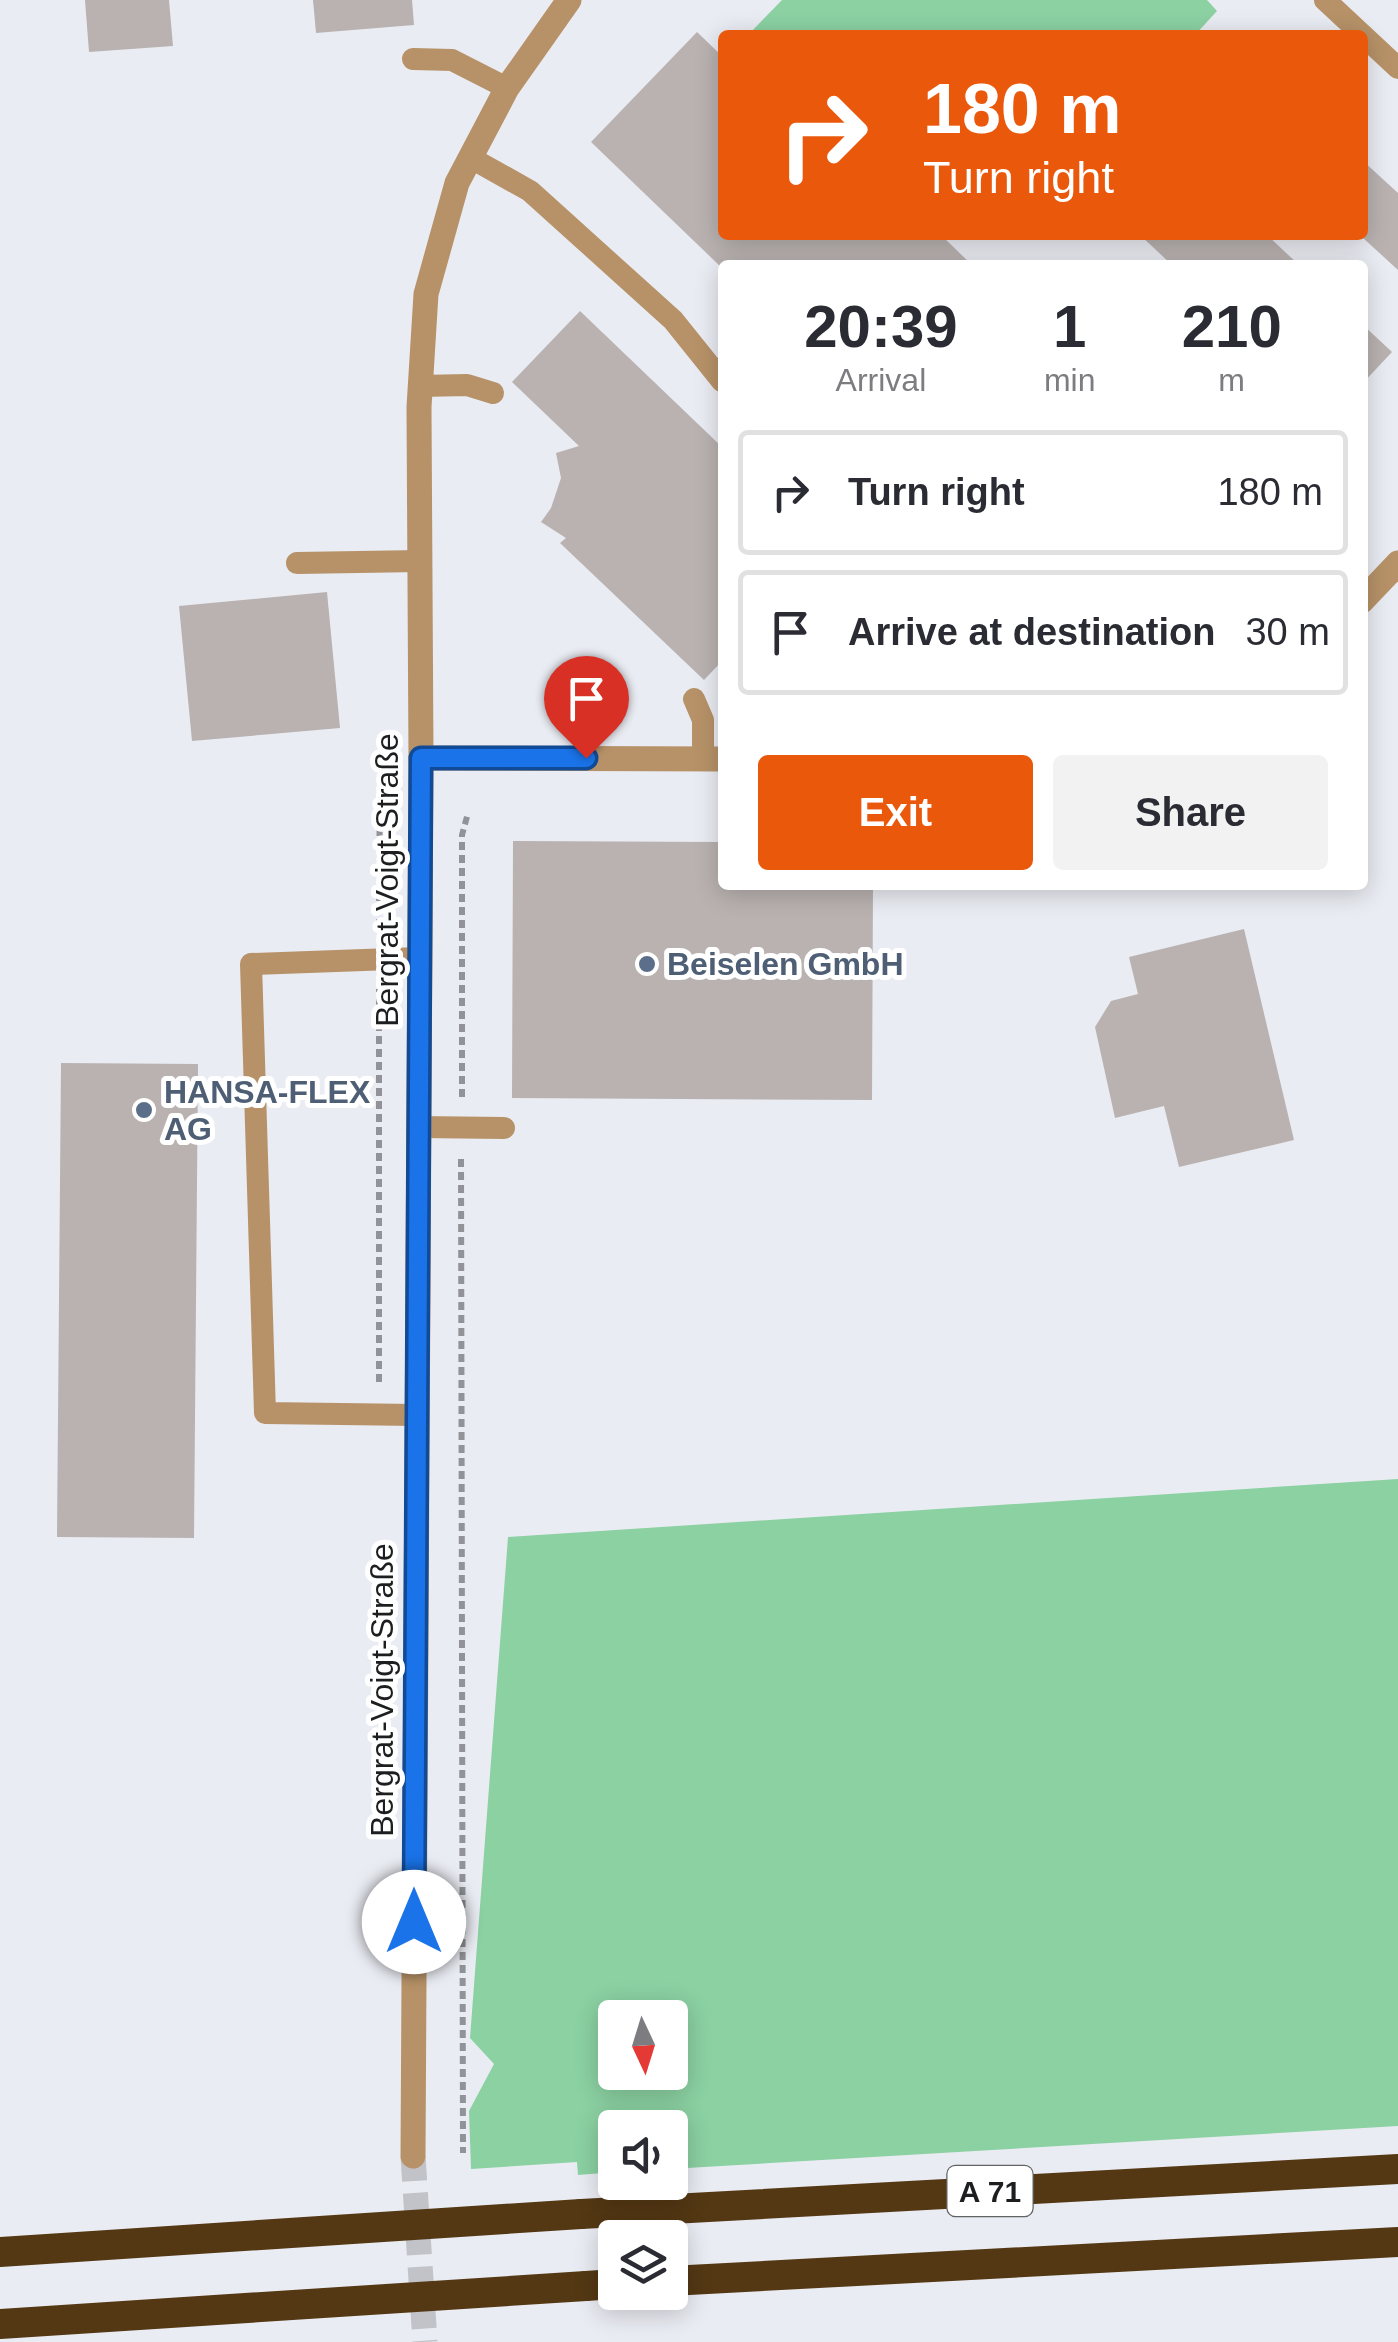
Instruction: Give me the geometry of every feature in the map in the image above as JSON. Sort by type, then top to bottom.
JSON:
[{"type":"highway","name":"A 71","points":[[0,2252],[581,2214],[1398,2169]]},
{"type":"highway","name":"A 71","points":[[688,2281],[1398,2242]]},
{"type":"highway","points":[[0,2324],[598,2285]]},
{"type":"street","name":"Bergrat-Voigt-Straße","points":[[413,2156],[420,386],[426,294],[458,184],[507,88],[569,0]]},
{"type":"street","points":[[1368,595],[1398,563]]},
{"type":"street","points":[[421,758],[713,759]]},
{"type":"lane","points":[[1325,0],[1357,30]]},
{"type":"lane","points":[[1368,40],[1398,68]]},
{"type":"lane","points":[[413,58],[452,60],[507,88]]},
{"type":"lane","points":[[471,158],[530,192],[673,320],[718,375]]},
{"type":"lane","points":[[420,386],[467,385],[493,393]]},
{"type":"lane","points":[[297,562],[420,560]]},
{"type":"lane","points":[[694,699],[713,759]]},
{"type":"lane","points":[[416,1415],[264,1412],[251,964],[420,958]]},
{"type":"lane","points":[[418,1127],[504,1128]]},
{"type":"path","points":[[462,2153],[462,834],[468,813]]},
{"type":"green space","points":[[782,0],[1207,0],[1217,11],[1200,30],[753,30]]},
{"type":"green space","points":[[1398,1479],[1398,2126],[688,2168],[688,2110],[598,2110],[598,2173],[578,2175],[577,2162],[471,2169],[469,2111],[494,2064],[470,2038],[508,1537]]},
{"type":"building","points":[[85,0],[169,0],[173,46],[89,52]]},
{"type":"building","points":[[313,0],[412,0],[414,25],[316,33]]},
{"type":"building","points":[[697,32],[718,52],[718,240],[946,240],[967,260],[718,260],[718,264],[591,142]]},
{"type":"building","points":[[1368,166],[1398,193],[1398,270],[1365,240]]},
{"type":"building","points":[[1145,240],[1272,240],[1294,260],[1167,260]]},
{"type":"building","points":[[580,311],[718,443],[718,665],[704,680],[560,543],[566,538],[541,522],[551,508],[561,478],[556,453],[579,446],[512,382]]},
{"type":"building","points":[[1368,330],[1392,352],[1368,378]]},
{"type":"building","points":[[327,592],[340,728],[192,741],[179,606]]},
{"type":"building","points":[[513,841],[718,842],[718,890],[873,890],[872,1100],[512,1098]]},
{"type":"building","points":[[1244,929],[1294,1140],[1179,1167],[1164,1106],[1115,1118],[1095,1027],[1111,1001],[1138,994],[1129,957]]},
{"type":"building","points":[[61,1063],[198,1064],[194,1538],[57,1537]]},
{"type":"tunnel","points":[[413,2156],[425,2342]]},
{"type":"place","name":"Beiselen GmbH","points":[[647,964]]},
{"type":"place","name":"HANSA-FLEX AG","points":[[144,1110]]},
{"type":"route","points":[[414,1922],[421,758],[586,758]]}]
